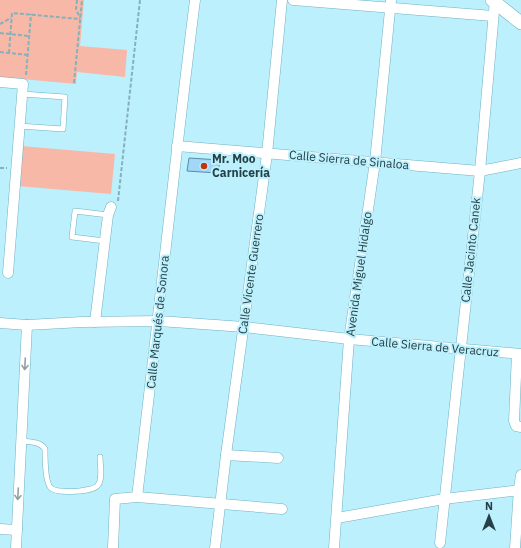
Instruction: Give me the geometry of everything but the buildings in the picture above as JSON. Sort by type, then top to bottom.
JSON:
[{"type":"street","name":"Calle Marqués de Sonora","points":[[137,498],[159,320],[194,0]]},
{"type":"street","name":"Calle Vicente Guerrero","points":[[215,548],[219,504],[267,154],[282,0]]},
{"type":"street","points":[[293,0],[391,3],[493,16]]},
{"type":"street","points":[[494,1],[521,23]]},
{"type":"street","name":"Calle Jacinto Canek","points":[[440,543],[480,170],[494,1]]},
{"type":"street","name":"Avenida Miguel Hidalgo","points":[[334,548],[350,339],[375,162],[391,3]]},
{"type":"street","points":[[0,82],[22,84],[8,273]]},
{"type":"street","name":"Calle Sierra de Sinaloa","points":[[177,146],[480,170],[521,163]]},
{"type":"street","points":[[95,322],[109,211]]},
{"type":"street","name":"Calle Sierra de Veracruz","points":[[0,322],[27,325],[159,320],[519,354]]},
{"type":"street","points":[[16,548],[27,325]]},
{"type":"street","points":[[519,354],[514,421],[516,426],[521,427]]},
{"type":"street","points":[[226,455],[278,458]]},
{"type":"street","points":[[515,548],[521,475]]},
{"type":"street","points":[[337,518],[444,499],[520,490]]},
{"type":"street","points":[[113,548],[115,499],[137,498],[282,509]]},
{"type":"street","points":[[0,529],[17,530]]},
{"type":"lane","points":[[19,126],[63,129],[65,97],[22,94]]},
{"type":"lane","points":[[105,241],[72,237],[75,211],[109,211]]},
{"type":"lane","points":[[21,441],[43,446],[48,484],[55,490],[77,491],[94,488],[98,485],[100,480],[100,457]]},
{"type":"path","points":[[76,0],[76,9],[80,19]]},
{"type":"path","points":[[74,83],[82,0]]},
{"type":"path","points":[[109,211],[118,200],[140,0]]},
{"type":"path","points":[[9,53],[12,12],[80,19]]},
{"type":"path","points":[[26,77],[31,14]]},
{"type":"path","points":[[0,24],[11,18]]},
{"type":"path","points":[[0,33],[29,36]]},
{"type":"path","points":[[0,52],[28,55]]},
{"type":"shaded area","points":[[0,0],[84,0],[80,46],[127,50],[125,77],[77,72],[76,84],[0,77]]},
{"type":"shaded area","points":[[21,146],[115,154],[111,194],[17,186]]},
{"type":"place","name":"Mr. Moo Carnicería","points":[[204,166]]}]
